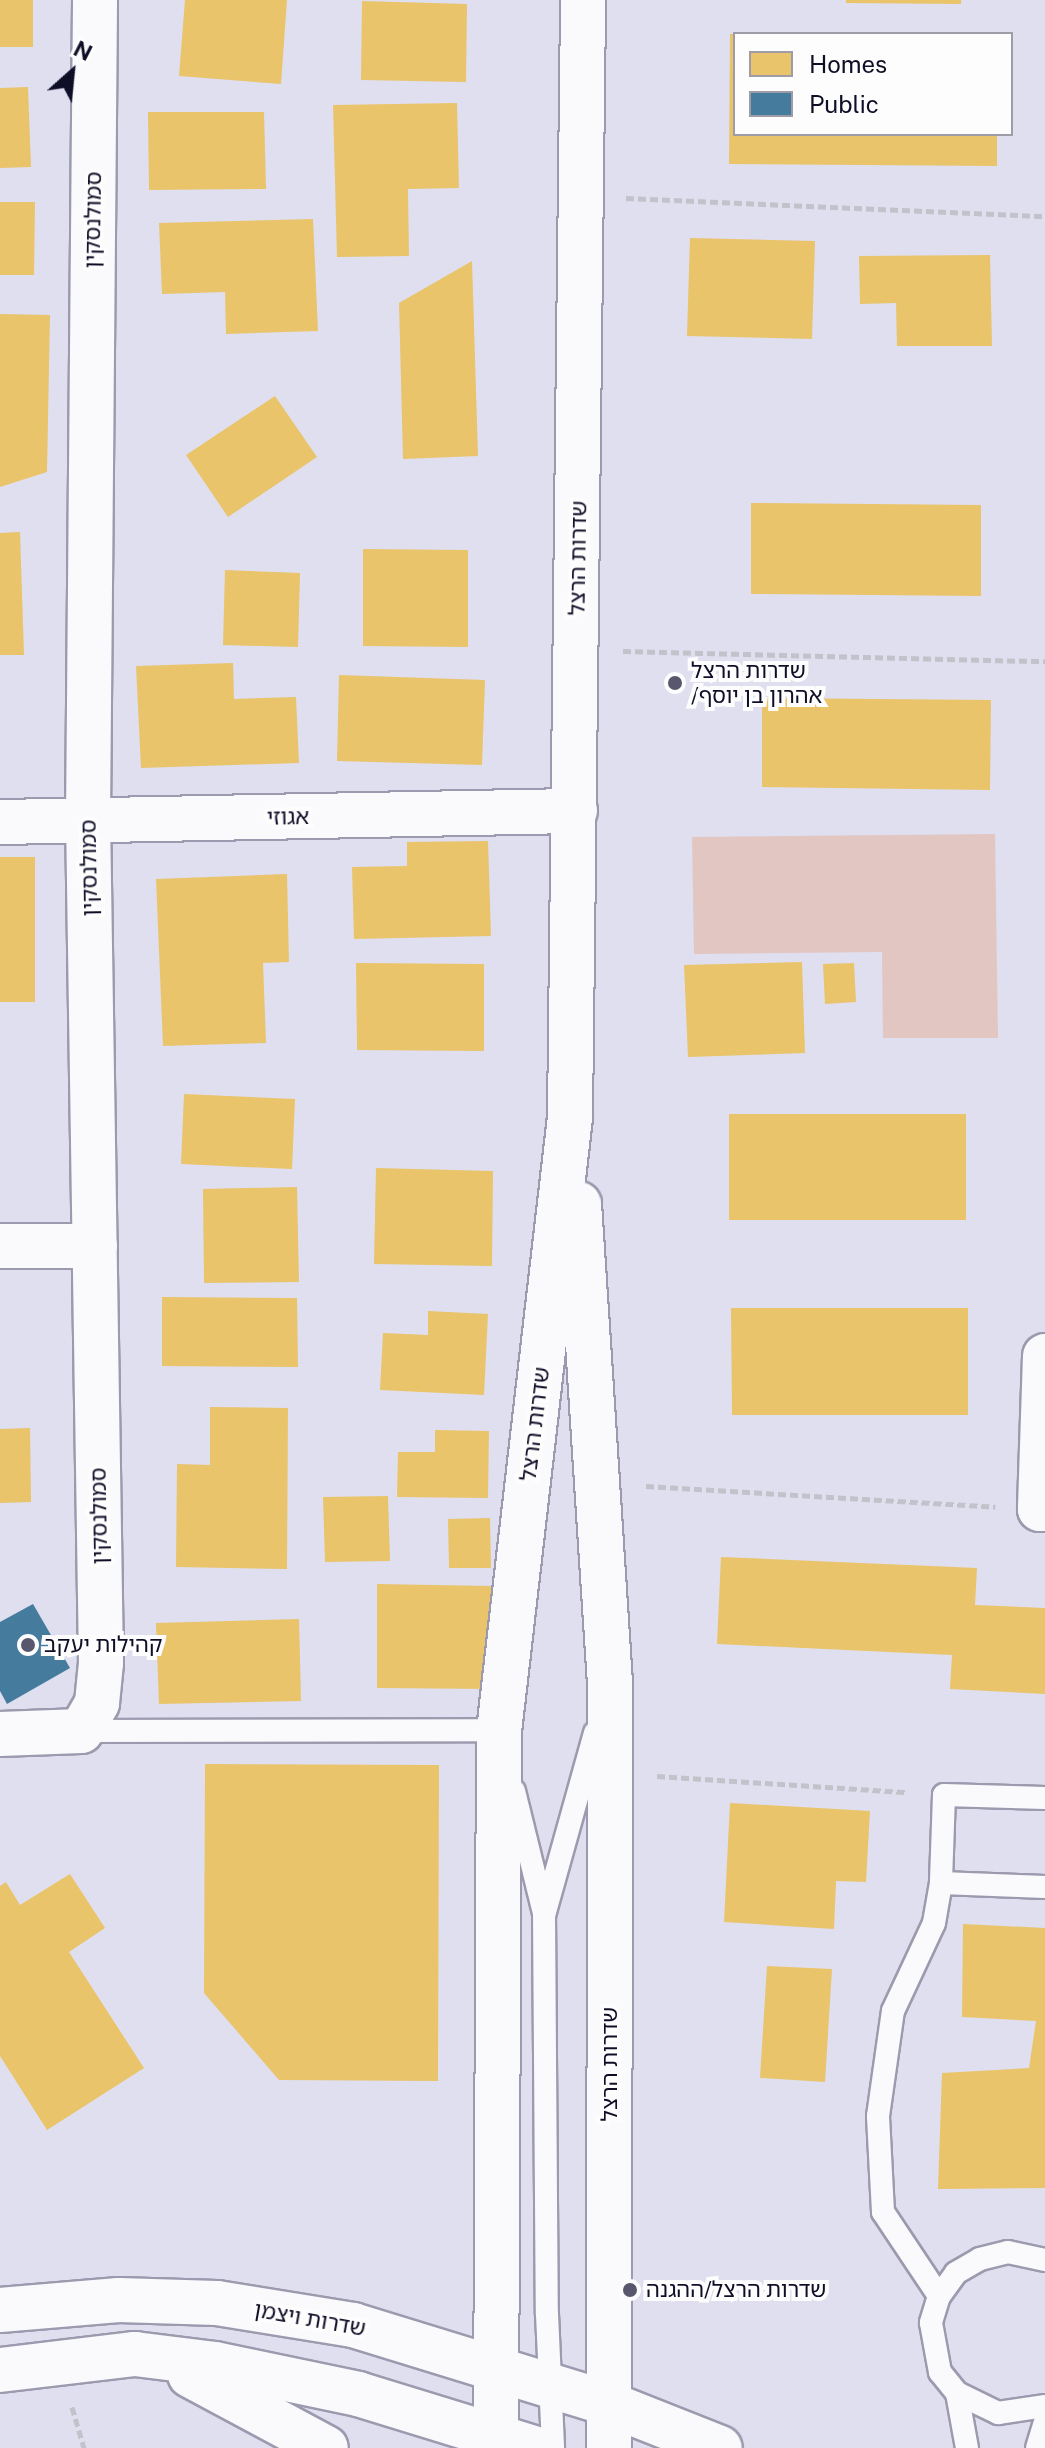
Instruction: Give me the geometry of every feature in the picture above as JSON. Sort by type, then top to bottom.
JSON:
[{"type":"main road","name":"סמולנסקין","points":[[81,1731],[97,1703],[101,1663],[88,820],[95,0]]},
{"type":"main road","name":"שדרות הרצל","points":[[583,0],[570,1117],[601,1483],[610,1680],[609,2448]]},
{"type":"main road","name":"אגוזי","points":[[0,822],[575,811]]},
{"type":"main road","name":"שדרות הרצל","points":[[508,2444],[498,2366],[494,1731],[570,1117]]},
{"type":"main road","points":[[0,1246],[95,1246]]},
{"type":"main road","points":[[1043,1509],[1045,1356]]},
{"type":"main road","points":[[0,1734],[81,1731]]},
{"type":"main road","name":"שדרות ויצמן","points":[[0,2310],[119,2300],[217,2303],[353,2325],[549,2383],[720,2448]]},
{"type":"main road","points":[[0,2370],[135,2354],[284,2377],[508,2444]]},
{"type":"main road","points":[[135,2354],[198,2378],[326,2448]]},
{"type":"lane","name":"שדרות הרצל","points":[[544,1913],[610,1680]]},
{"type":"lane","points":[[81,1731],[494,1731]]},
{"type":"lane","name":"שדרות הרצל","points":[[494,1731],[544,1913],[549,2383],[553,2448]]},
{"type":"lane","points":[[939,2296],[883,2212],[878,2116],[893,2011],[934,1923],[941,1883],[944,1795],[1045,1798]]},
{"type":"lane","points":[[941,1883],[1045,1887]]},
{"type":"lane","points":[[1045,2260],[1008,2252],[980,2259],[956,2273],[939,2296],[931,2344],[940,2372],[957,2393],[998,2413],[1045,2406]]},
{"type":"lane","points":[[957,2393],[967,2448]]},
{"type":"lane","points":[[1037,2448],[1045,2422]]},
{"type":"path","points":[[581,196],[1045,216]]},
{"type":"path","points":[[622,651],[1045,661]]},
{"type":"path","points":[[601,1483],[1043,1509]]},
{"type":"path","points":[[610,1773],[944,1795]]},
{"type":"path","points":[[69,2394],[84,2448]]},
{"type":"shaded area","points":[[995,834],[998,1038],[883,1038],[882,952],[694,954],[692,837]]},
{"type":"building: Homes","points":[[0,0],[33,0],[33,47],[0,47]]},
{"type":"building: Homes","points":[[185,0],[287,0],[281,84],[179,76]]},
{"type":"building: Homes","points":[[846,0],[961,0],[961,4],[846,3]]},
{"type":"building: Homes","points":[[362,1],[467,4],[466,82],[361,80]]},
{"type":"building: Homes","points":[[730,34],[733,34],[733,136],[997,136],[997,166],[729,164]]},
{"type":"building: Homes","points":[[28,87],[31,167],[0,168],[0,88]]},
{"type":"building: Homes","points":[[457,103],[459,188],[408,189],[409,256],[337,257],[333,105]]},
{"type":"building: Homes","points":[[148,112],[264,112],[266,189],[149,190]]},
{"type":"building: Homes","points":[[0,202],[35,202],[34,275],[0,275]]},
{"type":"building: Homes","points":[[313,219],[318,331],[226,334],[225,292],[162,294],[159,223]]},
{"type":"building: Homes","points":[[690,238],[815,241],[812,339],[687,336]]},
{"type":"building: Homes","points":[[990,255],[992,346],[897,346],[896,303],[860,304],[859,256]]},
{"type":"building: Homes","points":[[472,261],[478,456],[403,459],[399,303]]},
{"type":"building: Homes","points":[[0,314],[50,315],[47,472],[0,487]]},
{"type":"building: Homes","points":[[275,396],[317,457],[228,517],[186,455]]},
{"type":"building: Homes","points":[[751,503],[981,505],[981,596],[751,594]]},
{"type":"building: Homes","points":[[20,532],[24,655],[0,655],[0,533]]},
{"type":"building: Homes","points":[[363,549],[468,550],[468,647],[363,646]]},
{"type":"building: Homes","points":[[225,570],[300,573],[298,647],[223,645]]},
{"type":"building: Homes","points":[[233,663],[234,699],[296,697],[299,763],[141,768],[136,666]]},
{"type":"building: Homes","points":[[339,675],[485,680],[482,765],[337,761]]},
{"type":"building: Homes","points":[[762,698],[991,700],[990,790],[762,787]]},
{"type":"building: Homes","points":[[488,841],[491,936],[354,939],[352,867],[407,866],[407,842]]},
{"type":"building: Homes","points":[[0,857],[35,857],[35,1002],[0,1002]]},
{"type":"building: Homes","points":[[287,874],[289,962],[263,963],[266,1043],[163,1046],[156,879]]},
{"type":"building: Homes","points":[[802,962],[805,1053],[688,1057],[684,965]]},
{"type":"building: Homes","points":[[356,963],[484,964],[484,1051],[357,1050]]},
{"type":"building: Homes","points":[[854,963],[856,1002],[825,1004],[823,964]]},
{"type":"building: Homes","points":[[184,1094],[295,1099],[292,1169],[181,1164]]},
{"type":"building: Homes","points":[[729,1114],[966,1114],[966,1220],[729,1220]]},
{"type":"building: Homes","points":[[376,1168],[493,1171],[492,1266],[374,1264]]},
{"type":"building: Homes","points":[[297,1187],[299,1282],[204,1283],[203,1189]]},
{"type":"building: Homes","points":[[162,1297],[297,1298],[298,1367],[162,1366]]},
{"type":"building: Homes","points":[[731,1308],[968,1308],[968,1415],[732,1415]]},
{"type":"building: Homes","points":[[428,1311],[488,1314],[484,1395],[380,1390],[383,1333],[428,1335]]},
{"type":"building: Homes","points":[[210,1407],[288,1408],[287,1569],[176,1567],[177,1464],[210,1465]]},
{"type":"building: Homes","points":[[30,1428],[31,1502],[0,1503],[0,1429]]},
{"type":"building: Homes","points":[[435,1430],[489,1431],[488,1498],[397,1497],[398,1452],[435,1452]]},
{"type":"building: Homes","points":[[388,1496],[390,1561],[325,1562],[323,1497]]},
{"type":"building: Homes","points":[[490,1518],[491,1568],[449,1568],[448,1519]]},
{"type":"building: Homes","points":[[721,1557],[977,1568],[975,1605],[1045,1608],[1045,1694],[950,1689],[952,1655],[717,1644]]},
{"type":"building: Homes","points":[[377,1584],[492,1586],[491,1689],[377,1688]]},
{"type":"building: Homes","points":[[299,1619],[301,1701],[159,1704],[156,1623]]},
{"type":"building: Homes","points":[[205,1764],[439,1765],[438,2081],[279,2080],[204,1993]]},
{"type":"building: Homes","points":[[730,1803],[870,1811],[866,1882],[836,1881],[834,1929],[724,1922]]},
{"type":"building: Homes","points":[[70,1874],[105,1928],[69,1952],[144,2068],[47,2130],[0,2056],[0,1886],[6,1882],[20,1905]]},
{"type":"building: Homes","points":[[963,1924],[1045,1928],[1045,2188],[938,2189],[942,2073],[1029,2068],[1036,2021],[962,2017]]},
{"type":"building: Homes","points":[[767,1966],[832,1969],[825,2082],[760,2078]]},
{"type":"building: Public","name":"קהילות יעקב","points":[[33,1604],[70,1668],[7,1704],[0,1691],[0,1622]]},
{"type":"place","name":"שדרות הרצל /אהרון בן יוסף","points":[[675,683]]},
{"type":"place","name":"קהילות יעקב","points":[[28,1645]]},
{"type":"place","name":"שדרות הרצל/ההגנה","points":[[630,2290]]}]
